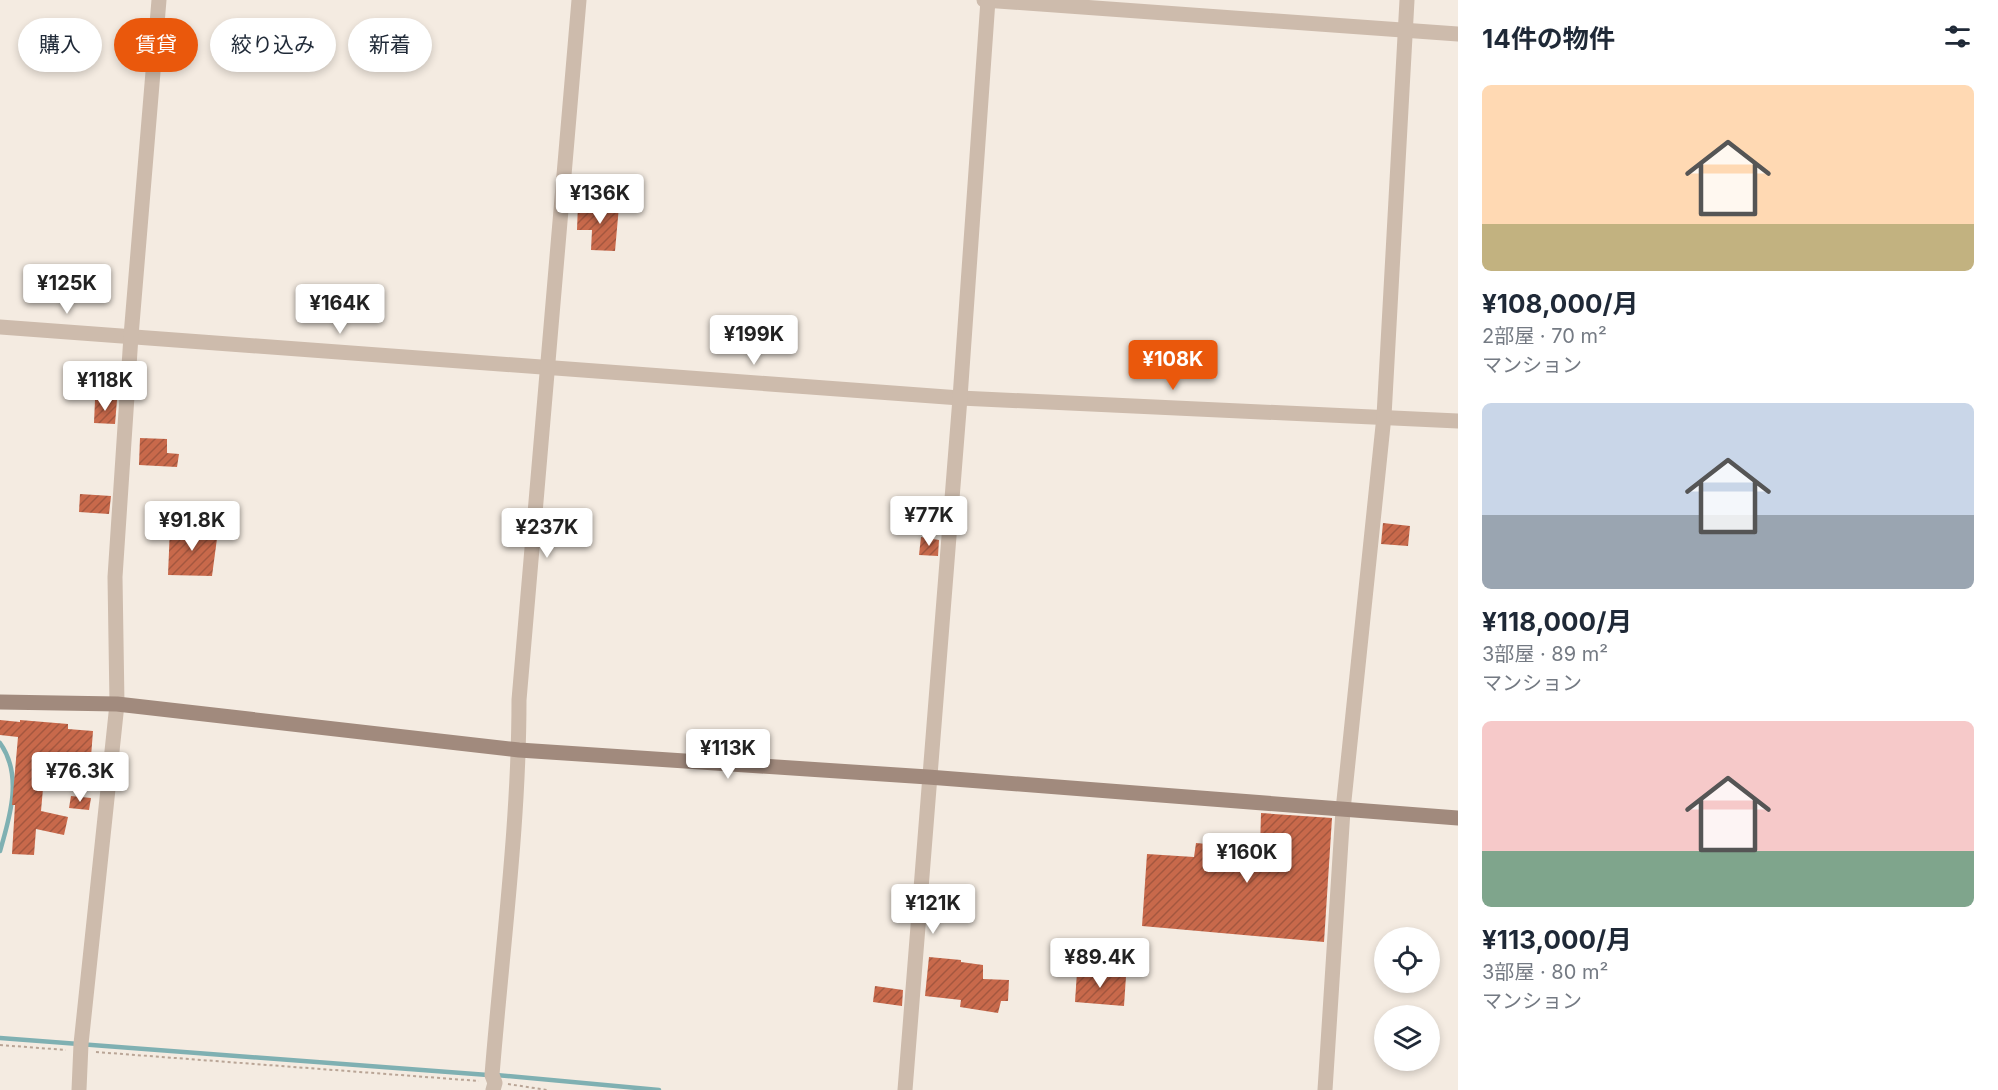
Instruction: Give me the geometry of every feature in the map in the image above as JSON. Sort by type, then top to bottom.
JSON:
[{"type":"street","points":[[79,1090],[81,1051],[117,704],[115,577],[131,336],[159,0]]},
{"type":"street","points":[[494,1086],[492,1075],[519,750],[519,700],[579,0]]},
{"type":"street","points":[[905,1090],[928,777],[960,398],[986,0],[1458,34]]},
{"type":"street","points":[[1325,1090],[1343,810],[1384,416],[1407,0]]},
{"type":"street","points":[[0,327],[960,398],[1458,421]]},
{"type":"street","points":[[0,702],[117,704],[519,750],[928,777],[1458,818]]},
{"type":"path","points":[[0,1045],[547,1090]]},
{"type":"building","points":[[578,204],[619,206],[615,251],[591,250],[592,230],[577,230]]},
{"type":"building","points":[[95,400],[117,400],[115,424],[94,423]]},
{"type":"building","points":[[140,438],[167,439],[167,453],[179,454],[177,467],[139,465]]},
{"type":"building","points":[[80,494],[111,496],[109,514],[79,512]]},
{"type":"building","points":[[1383,523],[1410,526],[1408,546],[1381,544]]},
{"type":"building","points":[[170,528],[218,531],[212,576],[168,575]]},
{"type":"building","points":[[921,537],[939,540],[938,556],[919,555]]},
{"type":"building","points":[[0,720],[68,724],[68,729],[93,731],[90,770],[45,766],[41,811],[68,817],[64,835],[36,829],[34,855],[12,854],[15,805],[12,805],[18,737],[0,735]]},
{"type":"building","points":[[71,796],[91,798],[89,810],[69,808]]},
{"type":"building","points":[[1261,813],[1332,818],[1324,942],[1142,926],[1147,854],[1194,857],[1196,843],[1260,849]]},
{"type":"building","points":[[929,957],[983,965],[983,979],[1009,980],[1008,1001],[1001,1001],[998,1013],[960,1007],[961,1000],[925,996]]},
{"type":"building","points":[[1077,972],[1126,976],[1124,1006],[1075,1002]]},
{"type":"building","points":[[875,986],[903,990],[902,1006],[873,1002]]},
{"type":"waterway","points":[[0,743],[7,755],[13,782],[10,810],[0,851]]},
{"type":"waterway","points":[[0,1038],[488,1075]]},
{"type":"waterway","points":[[496,1075],[659,1090]]}]
